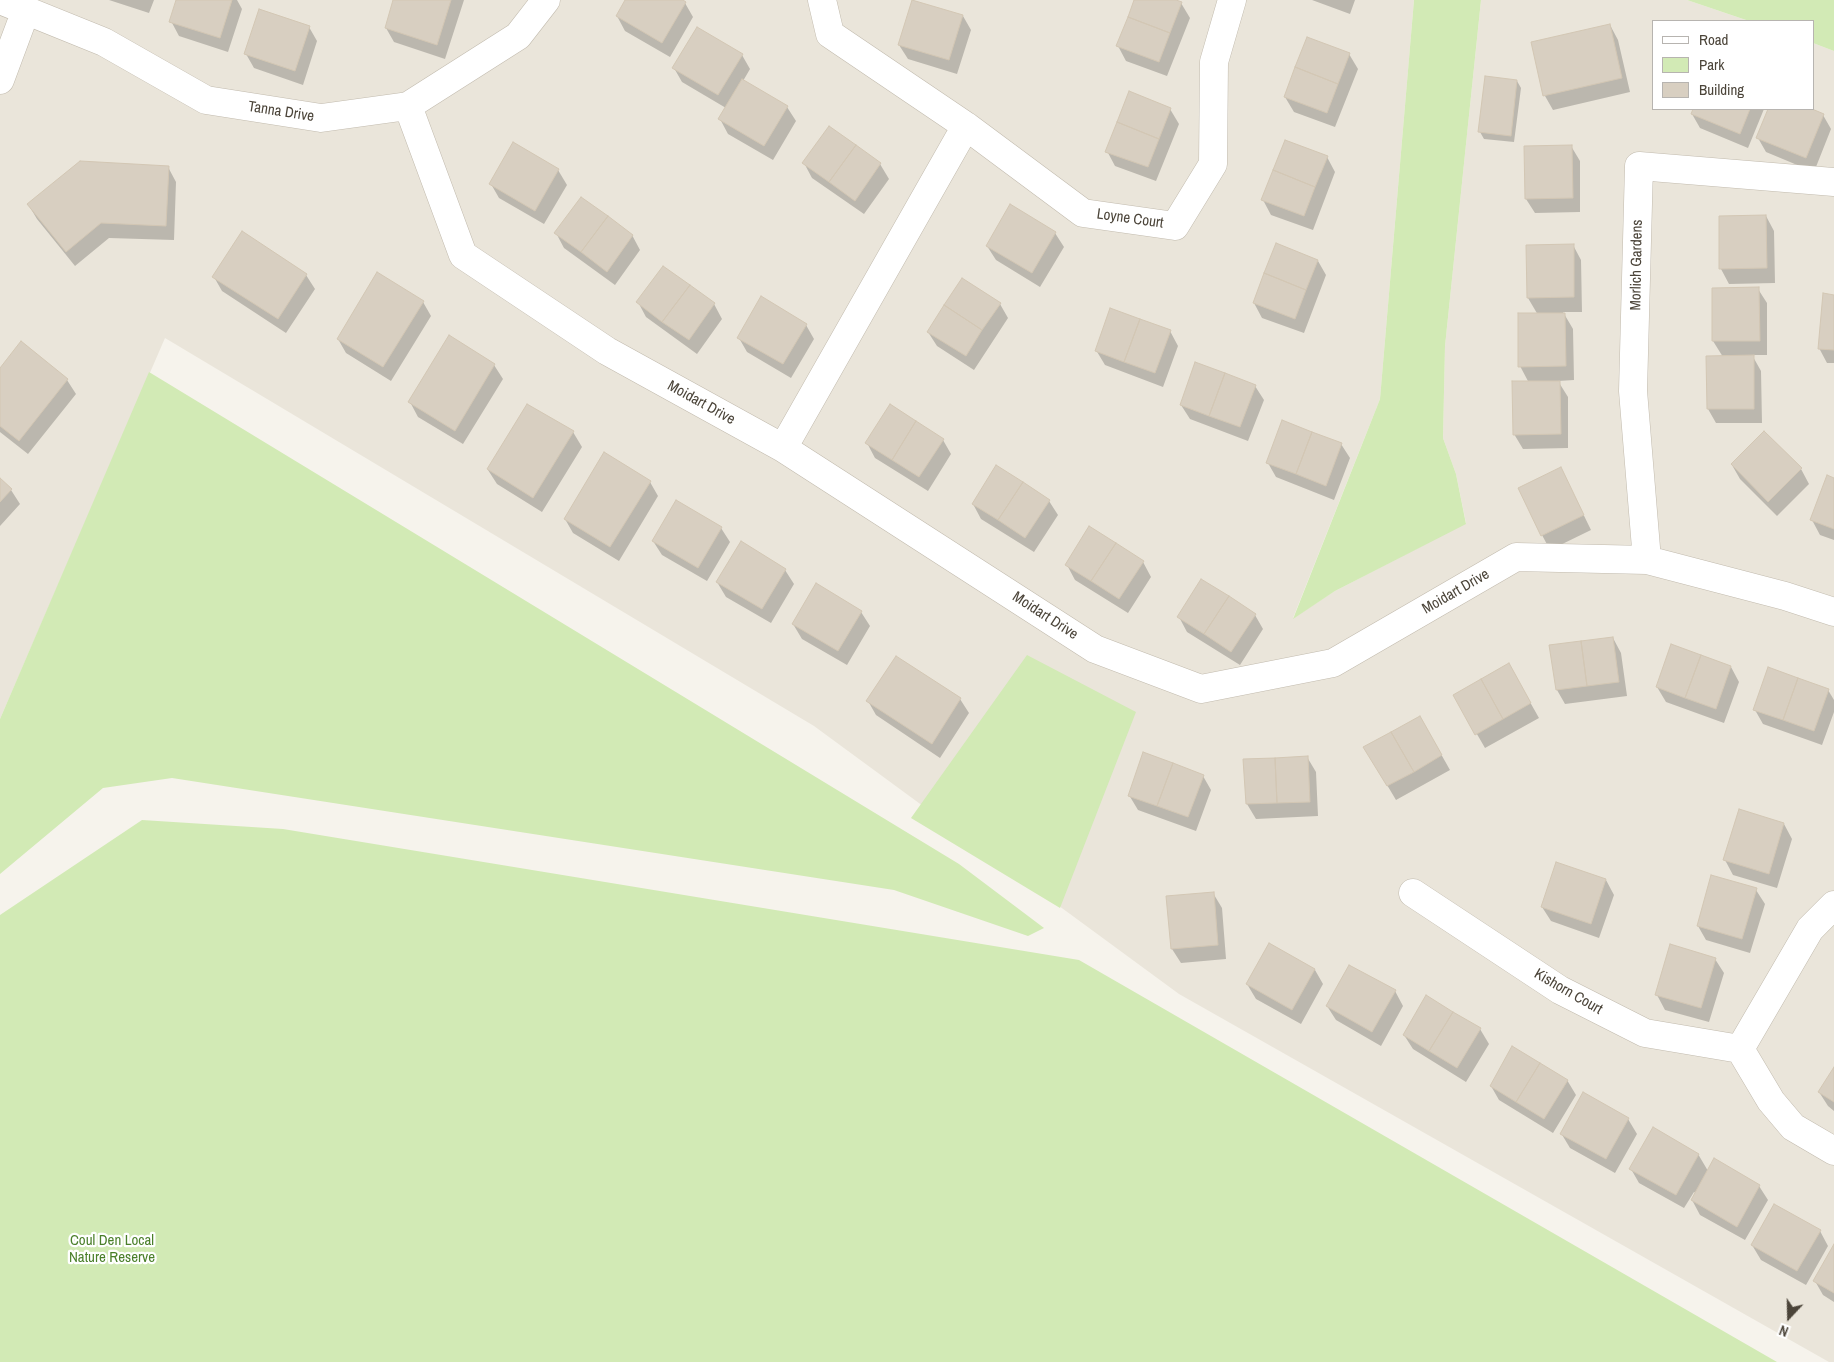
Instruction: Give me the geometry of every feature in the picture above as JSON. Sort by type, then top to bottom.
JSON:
[{"type":"street","name":"Tanna Drive","points":[[0,0],[104,42],[206,100],[321,118],[408,106],[518,36],[546,0]]},
{"type":"street","name":"Loyne Court","points":[[822,0],[830,34],[966,126],[1083,213],[1175,226],[1213,164],[1214,62],[1232,0]]},
{"type":"street","points":[[0,80],[26,10]]},
{"type":"street","name":"Moidart Drive","points":[[408,106],[463,255],[607,351],[783,448],[1095,649],[1201,689],[1333,663],[1516,557],[1647,560],[1785,596],[1834,612]]},
{"type":"street","points":[[783,448],[966,126]]},
{"type":"street","name":"Morlich Gardens","points":[[1647,560],[1633,391],[1639,166],[1834,182]]},
{"type":"street","name":"Kishorn Court","points":[[1414,893],[1560,990],[1645,1033],[1740,1049]]},
{"type":"street","points":[[1834,905],[1810,929],[1740,1049],[1771,1101],[1793,1128],[1834,1151]]},
{"type":"shaded area","points":[[0,0],[1414,0],[1380,399],[1293,618],[1335,591],[1466,523],[1456,474],[1443,438],[1445,346],[1481,0],[1687,0],[1746,20],[1652,20],[1652,110],[1814,110],[1814,43],[1834,51],[1834,1362],[1829,1362],[1179,994],[814,726],[165,338],[0,719]]},
{"type":"green space","points":[[1414,0],[1481,0],[1445,346],[1443,438],[1456,474],[1466,524],[1335,591],[1293,619],[1380,399]]},
{"type":"green space","points":[[1687,0],[1834,0],[1834,51],[1814,43],[1814,20],[1746,20]]},
{"type":"green space","points":[[149,372],[959,864],[1044,928],[1028,936],[894,890],[172,778],[103,788],[0,874],[0,719]]},
{"type":"green space","points":[[1027,655],[1136,712],[1060,908],[911,818]]},
{"type":"green space","name":"Coul Den Local Nature Reserve","points":[[142,820],[283,829],[1079,960],[1777,1362],[0,1362],[0,915]]},
{"type":"building","points":[[176,0],[232,0],[220,38],[169,22]]},
{"type":"building","points":[[393,0],[451,0],[437,45],[385,28]]},
{"type":"building","points":[[625,0],[683,0],[686,2],[662,43],[616,16]]},
{"type":"building","points":[[912,0],[963,15],[949,60],[898,45]]},
{"type":"building","points":[[1134,0],[1176,0],[1182,2],[1170,33],[1128,17]]},
{"type":"building","points":[[259,9],[310,26],[295,71],[244,54]]},
{"type":"building","points":[[1128,17],[1170,33],[1159,62],[1116,46]]},
{"type":"building","points":[[1610,24],[1622,78],[1543,96],[1531,42]]},
{"type":"building","points":[[697,27],[743,54],[718,95],[672,68]]},
{"type":"building","points":[[1307,37],[1350,53],[1338,84],[1295,67]]},
{"type":"building","points":[[1295,67],[1338,84],[1327,113],[1284,97]]},
{"type":"building","points":[[1485,76],[1517,80],[1511,136],[1478,132]]},
{"type":"building","points":[[742,79],[788,106],[764,146],[718,119]]},
{"type":"building","points":[[1129,91],[1171,108],[1159,139],[1117,122]]},
{"type":"building","points":[[1693,110],[1750,110],[1740,134],[1691,114]]},
{"type":"building","points":[[1768,110],[1814,110],[1824,114],[1806,158],[1756,138]]},
{"type":"building","points":[[1117,122],[1159,139],[1148,167],[1105,152]]},
{"type":"building","points":[[829,126],[856,145],[829,182],[802,163]]},
{"type":"building","points":[[1285,140],[1328,156],[1315,187],[1273,170]]},
{"type":"building","points":[[513,142],[559,169],[535,211],[489,184]]},
{"type":"building","points":[[856,145],[881,163],[855,201],[829,182]]},
{"type":"building","points":[[1572,145],[1573,198],[1525,199],[1524,146]]},
{"type":"building","points":[[80,161],[169,166],[166,226],[101,223],[66,252],[27,204]]},
{"type":"building","points":[[1273,170],[1315,187],[1304,216],[1261,200]]},
{"type":"building","points":[[581,197],[608,216],[581,252],[554,233]]},
{"type":"building","points":[[1010,204],[1056,232],[1032,273],[986,246]]},
{"type":"building","points":[[1766,215],[1767,268],[1719,269],[1719,216]]},
{"type":"building","points":[[608,216],[633,235],[607,272],[581,252]]},
{"type":"building","points":[[242,231],[307,274],[278,319],[212,277]]},
{"type":"building","points":[[1276,243],[1318,260],[1306,290],[1264,273]]},
{"type":"building","points":[[1574,244],[1574,297],[1527,298],[1526,245]]},
{"type":"building","points":[[663,266],[690,285],[662,322],[636,302]]},
{"type":"building","points":[[377,272],[424,301],[383,367],[337,339]]},
{"type":"building","points":[[1264,273],[1306,290],[1295,319],[1253,303]]},
{"type":"building","points":[[962,278],[1001,303],[982,330],[944,305]]},
{"type":"building","points":[[690,285],[715,303],[689,340],[662,322]]},
{"type":"building","points":[[1759,287],[1760,341],[1712,341],[1712,288]]},
{"type":"building","points":[[1823,293],[1834,295],[1834,350],[1818,349]]},
{"type":"building","points":[[761,296],[807,324],[783,364],[737,338]]},
{"type":"building","points":[[944,305],[982,330],[966,356],[927,332]]},
{"type":"building","points":[[1110,308],[1140,319],[1124,362],[1095,351]]},
{"type":"building","points":[[1518,313],[1565,313],[1566,366],[1518,367]]},
{"type":"building","points":[[1140,319],[1171,330],[1155,373],[1124,362]]},
{"type":"building","points":[[449,335],[495,364],[455,431],[408,402]]},
{"type":"building","points":[[21,341],[68,379],[19,441],[0,426],[0,368]]},
{"type":"building","points":[[1754,355],[1754,409],[1707,409],[1706,356]]},
{"type":"building","points":[[1195,362],[1225,373],[1209,416],[1180,405]]},
{"type":"building","points":[[1225,373],[1256,385],[1240,427],[1209,416]]},
{"type":"building","points":[[1512,381],[1560,381],[1561,434],[1513,435]]},
{"type":"building","points":[[527,404],[574,431],[533,498],[487,469]]},
{"type":"building","points":[[890,404],[916,421],[892,460],[865,443]]},
{"type":"building","points":[[1282,420],[1312,432],[1296,474],[1266,463]]},
{"type":"building","points":[[916,421],[944,439],[919,477],[892,460]]},
{"type":"building","points":[[1764,431],[1802,468],[1768,502],[1731,464]]},
{"type":"building","points":[[1312,432],[1342,443],[1326,486],[1296,474]]},
{"type":"building","points":[[604,452],[651,481],[610,547],[564,519]]},
{"type":"building","points":[[996,465],[1023,482],[998,520],[972,504]]},
{"type":"building","points":[[1561,467],[1584,515],[1541,536],[1518,488]]},
{"type":"building","points":[[1827,475],[1834,478],[1834,529],[1810,520]]},
{"type":"building","points":[[0,478],[12,489],[0,502]]},
{"type":"building","points":[[1023,482],[1050,500],[1025,538],[998,520]]},
{"type":"building","points":[[676,500],[722,527],[698,568],[652,541]]},
{"type":"building","points":[[1089,526],[1116,543],[1091,581],[1065,565]]},
{"type":"building","points":[[741,541],[786,569],[762,609],[716,582]]},
{"type":"building","points":[[1116,543],[1144,561],[1119,599],[1091,581]]},
{"type":"building","points":[[1201,579],[1229,596],[1204,634],[1177,617]]},
{"type":"building","points":[[816,583],[862,611],[838,651],[792,624]]},
{"type":"building","points":[[1229,596],[1256,614],[1231,652],[1204,634]]},
{"type":"building","points":[[1613,637],[1619,682],[1587,686],[1581,641]]},
{"type":"building","points":[[1581,641],[1587,686],[1556,690],[1549,645]]},
{"type":"building","points":[[1671,644],[1701,655],[1685,698],[1656,687]]},
{"type":"building","points":[[1701,655],[1731,666],[1716,709],[1685,698]]},
{"type":"building","points":[[896,656],[961,698],[932,744],[866,701]]},
{"type":"building","points":[[1509,663],[1531,703],[1503,719],[1481,679]]},
{"type":"building","points":[[1768,667],[1798,678],[1783,720],[1753,710]]},
{"type":"building","points":[[1798,678],[1829,689],[1814,731],[1783,720]]},
{"type":"building","points":[[1481,679],[1503,719],[1475,735],[1453,695]]},
{"type":"building","points":[[1420,716],[1442,755],[1414,772],[1391,732]]},
{"type":"building","points":[[1391,732],[1414,772],[1387,786],[1363,747]]},
{"type":"building","points":[[1143,752],[1173,763],[1157,806],[1128,796]]},
{"type":"building","points":[[1308,756],[1310,802],[1277,803],[1275,758]]},
{"type":"building","points":[[1275,758],[1277,803],[1246,804],[1243,759]]},
{"type":"building","points":[[1173,763],[1204,775],[1188,817],[1157,806]]},
{"type":"building","points":[[1739,809],[1784,823],[1769,874],[1723,860]]},
{"type":"building","points":[[1556,862],[1606,879],[1591,924],[1541,907]]},
{"type":"building","points":[[1711,875],[1757,888],[1742,939],[1697,926]]},
{"type":"building","points":[[1214,892],[1218,945],[1171,949],[1166,896]]},
{"type":"building","points":[[1269,943],[1315,969],[1292,1010],[1246,984]]},
{"type":"building","points":[[1670,944],[1716,958],[1701,1008],[1655,995]]},
{"type":"building","points":[[1349,965],[1396,990],[1372,1032],[1326,1006]]},
{"type":"building","points":[[1426,995],[1453,1012],[1429,1051],[1403,1035]]},
{"type":"building","points":[[1453,1012],[1481,1028],[1457,1068],[1429,1051]]},
{"type":"building","points":[[1512,1046],[1540,1063],[1516,1102],[1490,1086]]},
{"type":"building","points":[[1540,1063],[1568,1080],[1544,1119],[1516,1102]]},
{"type":"building","points":[[1834,1067],[1834,1102],[1818,1092]]},
{"type":"building","points":[[1583,1092],[1629,1118],[1606,1159],[1560,1134]]},
{"type":"building","points":[[1653,1127],[1699,1154],[1676,1195],[1629,1169]]},
{"type":"building","points":[[1714,1158],[1760,1185],[1737,1227],[1691,1200]]},
{"type":"building","points":[[1774,1204],[1821,1230],[1797,1271],[1751,1245]]},
{"type":"building","points":[[1834,1244],[1834,1293],[1813,1281]]}]
